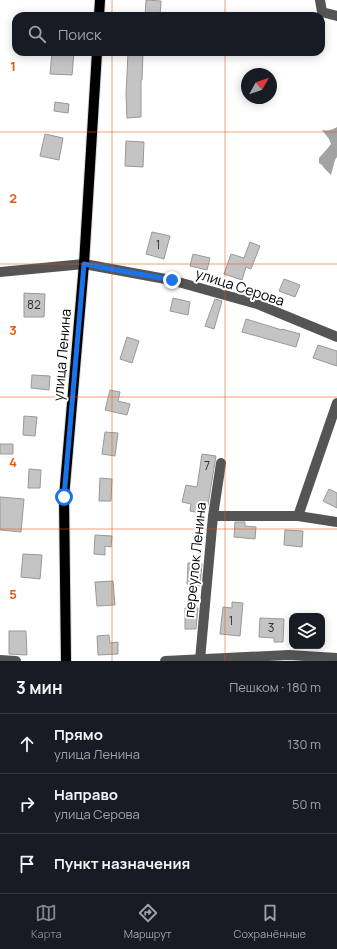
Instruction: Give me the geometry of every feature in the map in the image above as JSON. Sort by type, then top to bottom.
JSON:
[{"type":"main road","points":[[99,12],[100,0]]},
{"type":"main road","name":"улица Ленина","points":[[66,661],[64,497],[84,264],[97,56]]},
{"type":"street","points":[[320,0],[322,12]]},
{"type":"street","points":[[325,13],[337,16]]},
{"type":"street","name":"улица Серова","points":[[0,272],[84,264],[172,280],[257,304],[337,337]]},
{"type":"street","points":[[298,516],[337,403]]},
{"type":"street","name":"переулок Ленина","points":[[200,660],[213,516],[221,462]]},
{"type":"street","points":[[213,516],[298,516],[337,522]]},
{"type":"street","points":[[165,661],[289,655],[337,658]]},
{"type":"street","points":[[0,660],[16,661]]},
{"type":"shaded area","points":[[337,127],[337,157],[331,175],[319,163],[319,158],[331,144],[322,130],[330,130]]},
{"type":"building","points":[[146,0],[161,1],[160,12],[145,12]]},
{"type":"building","points":[[52,56],[74,56],[72,75],[50,74]]},
{"type":"building","points":[[128,56],[143,56],[141,117],[127,118],[126,95]]},
{"type":"building","points":[[55,102],[69,104],[68,113],[54,111]]},
{"type":"building","points":[[45,134],[63,138],[59,160],[40,156]]},
{"type":"building","points":[[126,141],[144,142],[143,167],[125,166]]},
{"type":"building","points":[[152,232],[170,236],[164,259],[146,254]]},
{"type":"building","points":[[250,242],[260,246],[251,269],[246,267],[242,280],[224,274],[231,254],[244,258]]},
{"type":"building","points":[[193,254],[210,258],[207,270],[190,266]]},
{"type":"building","points":[[284,279],[300,285],[295,297],[279,291]]},
{"type":"building","points":[[24,293],[45,294],[44,317],[24,317]]},
{"type":"building","points":[[173,298],[190,302],[188,315],[170,311]]},
{"type":"building","points":[[215,299],[222,301],[214,329],[205,326]]},
{"type":"building","points":[[246,319],[300,334],[296,347],[242,332]]},
{"type":"building","points":[[127,337],[139,341],[132,363],[120,359]]},
{"type":"building","points":[[318,345],[337,351],[337,366],[313,358]]},
{"type":"building","points":[[32,375],[50,376],[49,390],[31,388]]},
{"type":"building","points":[[110,390],[120,392],[118,401],[130,404],[127,415],[105,410]]},
{"type":"building","points":[[24,416],[37,417],[35,436],[23,435]]},
{"type":"building","points":[[105,432],[118,433],[115,456],[102,454]]},
{"type":"building","points":[[0,444],[13,444],[13,454],[0,454]]},
{"type":"building","points":[[202,454],[216,456],[208,505],[202,504],[200,513],[190,511],[191,504],[182,502],[186,485],[197,487]]},
{"type":"building","points":[[29,469],[41,470],[40,488],[28,488]]},
{"type":"building","points":[[100,478],[112,479],[111,501],[99,501]]},
{"type":"building","points":[[329,489],[337,493],[337,508],[323,501]]},
{"type":"building","points":[[0,497],[24,499],[21,532],[0,530]]},
{"type":"building","points":[[235,522],[245,522],[245,526],[256,527],[255,539],[234,537]]},
{"type":"building","points":[[285,530],[303,531],[302,547],[284,545]]},
{"type":"building","points":[[95,535],[112,536],[111,547],[105,546],[105,555],[94,554]]},
{"type":"building","points":[[23,554],[42,555],[40,579],[21,577]]},
{"type":"building","points":[[188,563],[202,564],[200,586],[187,584]]},
{"type":"building","points":[[113,581],[115,605],[97,606],[95,582]]},
{"type":"building","points":[[232,602],[243,603],[240,636],[220,634],[223,607],[232,608]]},
{"type":"building","points":[[185,608],[198,608],[196,629],[185,629]]},
{"type":"building","points":[[260,618],[284,619],[283,642],[274,642],[274,638],[259,637]]},
{"type":"building","points":[[9,631],[26,631],[27,655],[9,654]]},
{"type":"building","points":[[109,635],[110,643],[118,642],[118,654],[98,655],[97,636]]},
{"type":"route","points":[[64,497],[84,264],[172,280]]}]
